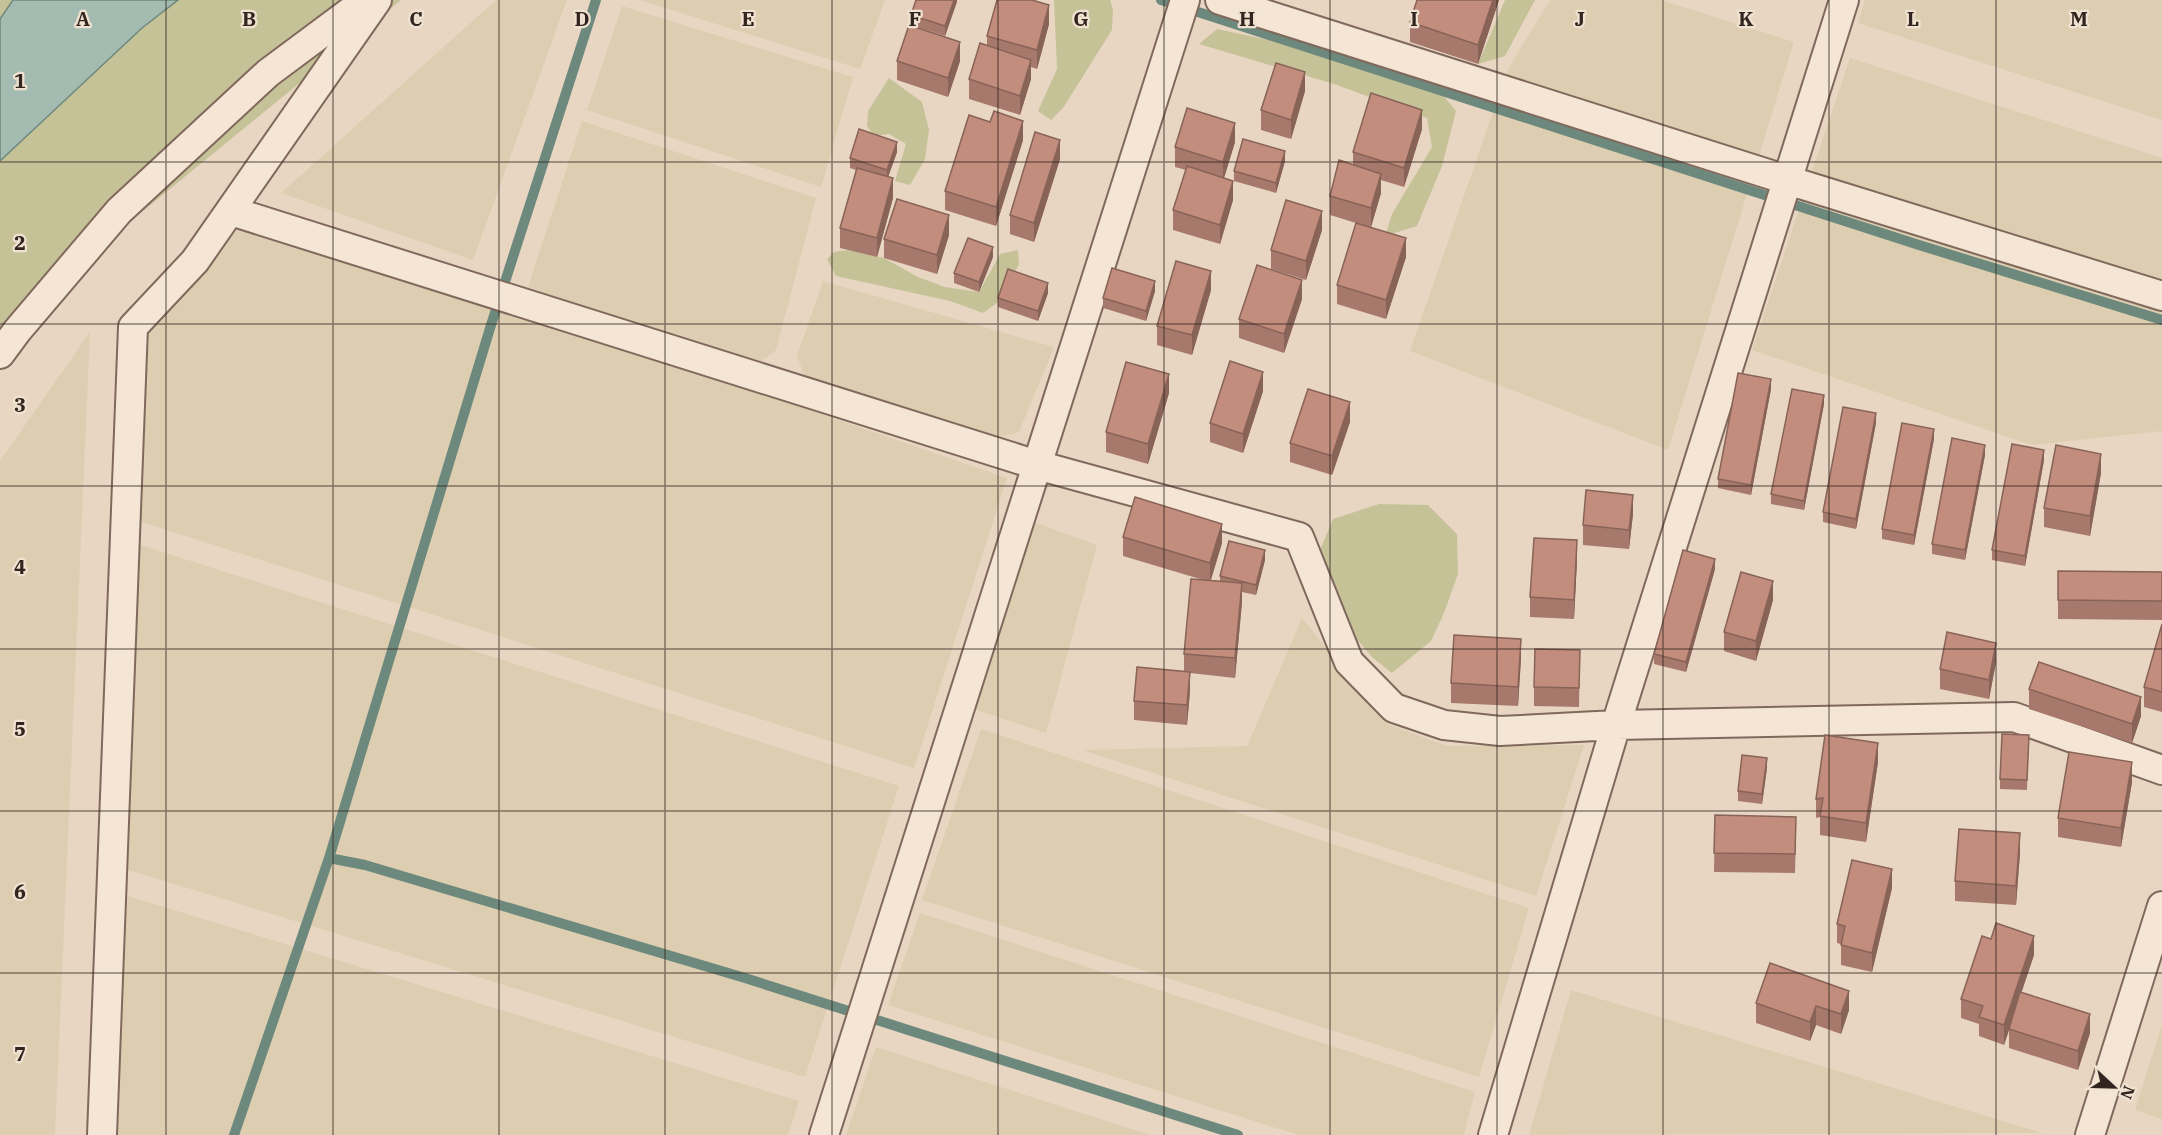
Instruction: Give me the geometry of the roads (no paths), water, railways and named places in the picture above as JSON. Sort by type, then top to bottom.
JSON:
[{"type":"street","points":[[0,354],[16,331],[119,211],[268,73],[366,0]]},
{"type":"street","points":[[102,1135],[133,327],[195,261],[377,0]]},
{"type":"street","points":[[824,1135],[1185,0]]},
{"type":"street","points":[[1220,0],[2162,296]]},
{"type":"street","points":[[1494,1135],[1616,725],[1844,0]]},
{"type":"street","points":[[231,211],[1037,465],[1299,537],[1349,662],[1394,708],[1444,724],[1500,731],[1616,725],[2014,717],[2162,770]]},
{"type":"street","points":[[2090,1135],[2162,906]]},
{"type":"waterway","points":[[234,1135],[329,858],[491,325],[596,0]]},
{"type":"waterway","points":[[1161,0],[1919,245],[2162,320]]},
{"type":"waterway","points":[[329,858],[365,865],[745,978],[1238,1135]]}]
